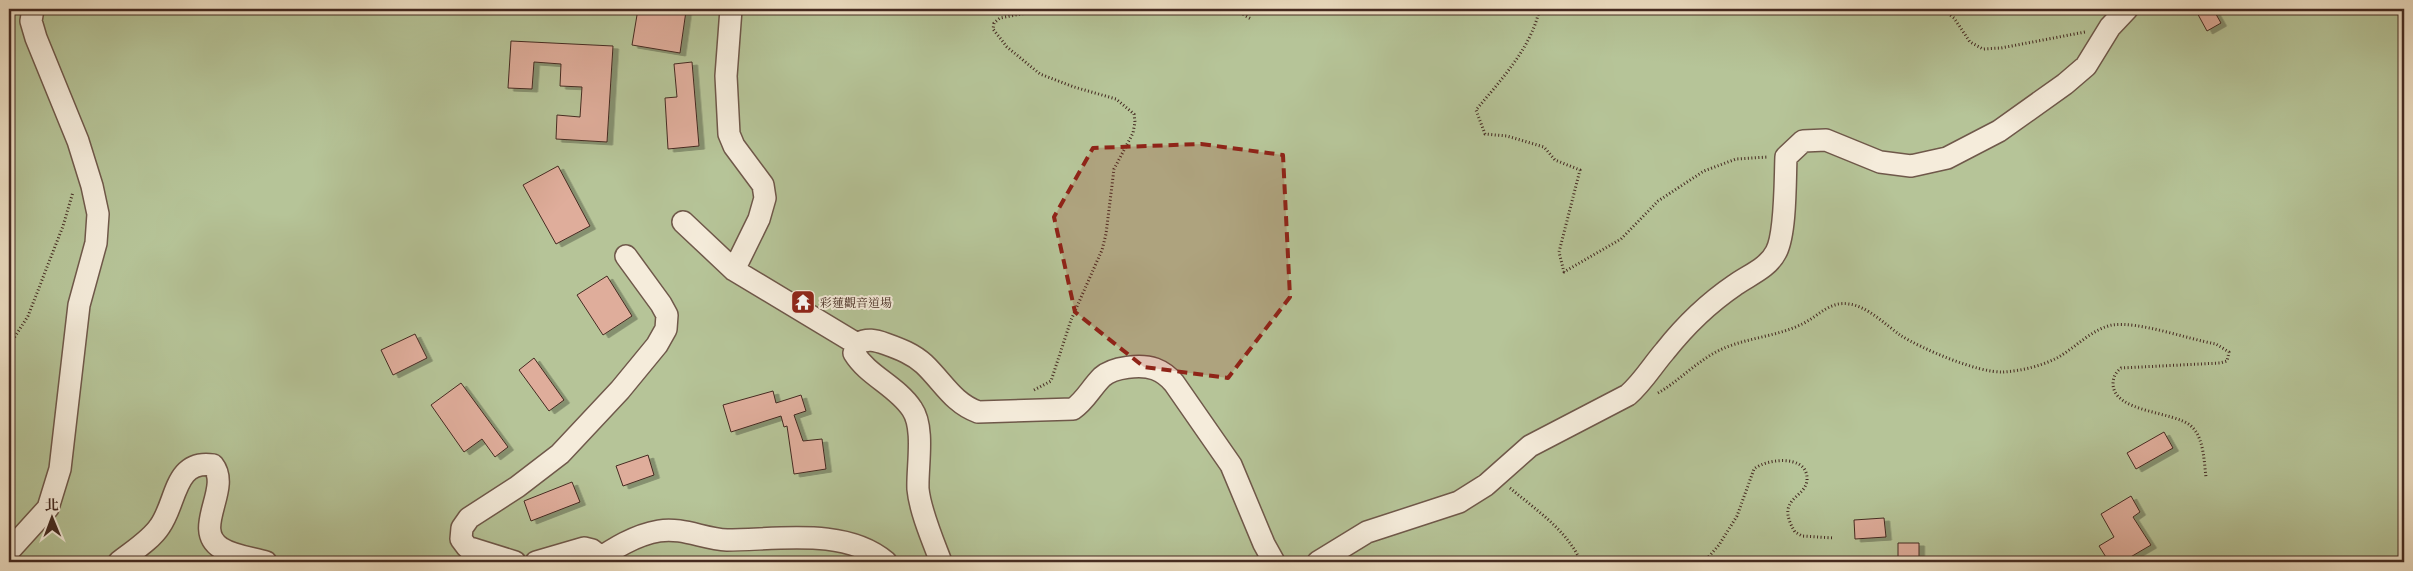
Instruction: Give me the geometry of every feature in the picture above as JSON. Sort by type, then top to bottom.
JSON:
[{"type":"street","points":[[9,551],[48,508],[55,489],[60,469],[80,306],[96,243],[98,214],[92,186],[78,141],[36,38],[31,21],[33,9]]},
{"type":"street","points":[[731,9],[726,76],[729,134],[734,146],[763,185],[765,198],[759,219],[734,270]]},
{"type":"street","points":[[1318,562],[1367,532],[1458,502],[1496,476],[1530,446],[1628,395],[1641,383],[1665,350],[1708,307],[1769,262],[1777,251],[1786,157],[1803,141],[1826,140],[1880,162],[1910,166],[1947,158],[1999,131],[2065,84],[2086,66],[2110,27],[2127,9]]},
{"type":"street","points":[[683,222],[734,270],[857,344]]},
{"type":"street","points":[[515,562],[468,547],[461,538],[462,528],[469,518],[517,487],[560,454],[620,390],[657,345],[666,329],[667,315],[661,304],[626,256]]},
{"type":"street","points":[[941,562],[918,490],[917,422],[913,410],[897,392],[859,362],[854,353],[857,344],[865,339],[906,352],[932,372],[952,397],[967,408],[978,412],[1073,409],[1080,405],[1104,376],[1117,370],[1141,367],[1155,369],[1166,375],[1174,383],[1205,430],[1222,450],[1231,465],[1264,544],[1274,562]]},
{"type":"street","points":[[120,562],[160,527],[178,484],[188,469],[201,463],[213,465],[219,473],[220,484],[210,522],[214,541],[221,549],[266,562]]},
{"type":"street","points":[[536,562],[584,548],[592,550],[597,560],[624,543],[658,531],[682,531],[725,540],[808,538],[836,541],[863,549],[886,562]]},
{"type":"path","points":[[1026,393],[1045,386],[1051,381],[1071,320],[1102,250],[1106,234],[1114,169],[1133,133],[1135,122],[1134,114],[1116,99],[1074,87],[1040,74],[1007,47],[993,29],[994,23],[1000,18],[1047,9]]},
{"type":"path","points":[[1234,9],[1251,19]]},
{"type":"path","points":[[1536,9],[1539,11],[1537,24],[1523,49],[1476,110],[1485,134],[1508,136],[1544,147],[1555,160],[1580,170],[1559,252],[1564,272],[1621,238],[1658,201],[1704,171],[1736,159],[1786,157]]},
{"type":"path","points":[[1942,9],[1954,18],[1970,42],[1983,49],[2001,48],[2110,27]]},
{"type":"path","points":[[9,346],[28,316],[63,226],[71,202],[73,188]]},
{"type":"path","points":[[1628,395],[1639,398],[1650,397],[1718,350],[1786,332],[1806,322],[1830,306],[1841,303],[1852,304],[1862,308],[1903,337],[1942,355],[1987,370],[2002,372],[2030,368],[2056,358],[2102,328],[2123,324],[2216,344],[2229,352],[2227,361],[2122,368],[2116,372],[2113,382],[2114,390],[2123,401],[2191,425],[2200,440],[2206,477]]},
{"type":"path","points":[[1704,562],[1719,544],[1736,516],[1754,470],[1769,461],[1784,460],[1799,465],[1805,470],[1808,478],[1804,487],[1789,504],[1787,513],[1795,532],[1802,536],[1834,538]]},
{"type":"path","points":[[1496,476],[1558,529],[1575,550],[1580,562]]},
{"type":"highlighted area","points":[[1201,144],[1283,155],[1290,297],[1228,378],[1144,367],[1075,312],[1054,217],[1093,148]]},
{"type":"green space","points":[[9,9],[2404,9],[2404,562],[9,562]]},
{"type":"building","points":[[638,9],[686,11],[680,53],[632,45]]},
{"type":"building","points":[[2195,9],[2213,9],[2221,23],[2207,31]]},
{"type":"building","points":[[511,41],[613,46],[607,142],[556,139],[557,115],[580,117],[582,87],[560,86],[561,64],[534,62],[532,89],[508,88]]},
{"type":"building","points":[[692,62],[699,146],[668,149],[665,98],[677,97],[674,64]]},
{"type":"building","points":[[558,166],[590,226],[556,244],[523,185]]},
{"type":"building","points":[[607,276],[632,316],[603,335],[577,295]]},
{"type":"building","points":[[415,334],[427,358],[393,375],[381,350]]},
{"type":"building","points":[[534,358],[564,400],[549,411],[519,370]]},
{"type":"building","points":[[461,383],[508,447],[495,457],[482,439],[464,452],[431,405]]},
{"type":"building","points":[[773,391],[776,403],[801,395],[806,411],[794,415],[803,441],[822,439],[826,469],[794,474],[787,426],[784,427],[781,416],[731,432],[723,405]]},
{"type":"building","points":[[2164,432],[2173,448],[2136,469],[2127,453]]},
{"type":"building","points":[[648,455],[654,475],[623,486],[616,466]]},
{"type":"building","points":[[572,482],[580,502],[531,521],[524,501]]},
{"type":"building","points":[[2131,496],[2140,512],[2133,517],[2151,545],[2122,562],[2109,562],[2099,546],[2114,537],[2101,514]]},
{"type":"building","points":[[1884,518],[1886,537],[1855,539],[1854,520]]},
{"type":"building","points":[[1898,543],[1919,543],[1919,558],[1898,558]]},
{"type":"place","name":"彩蓮觀音道場","points":[[803,302]]}]
